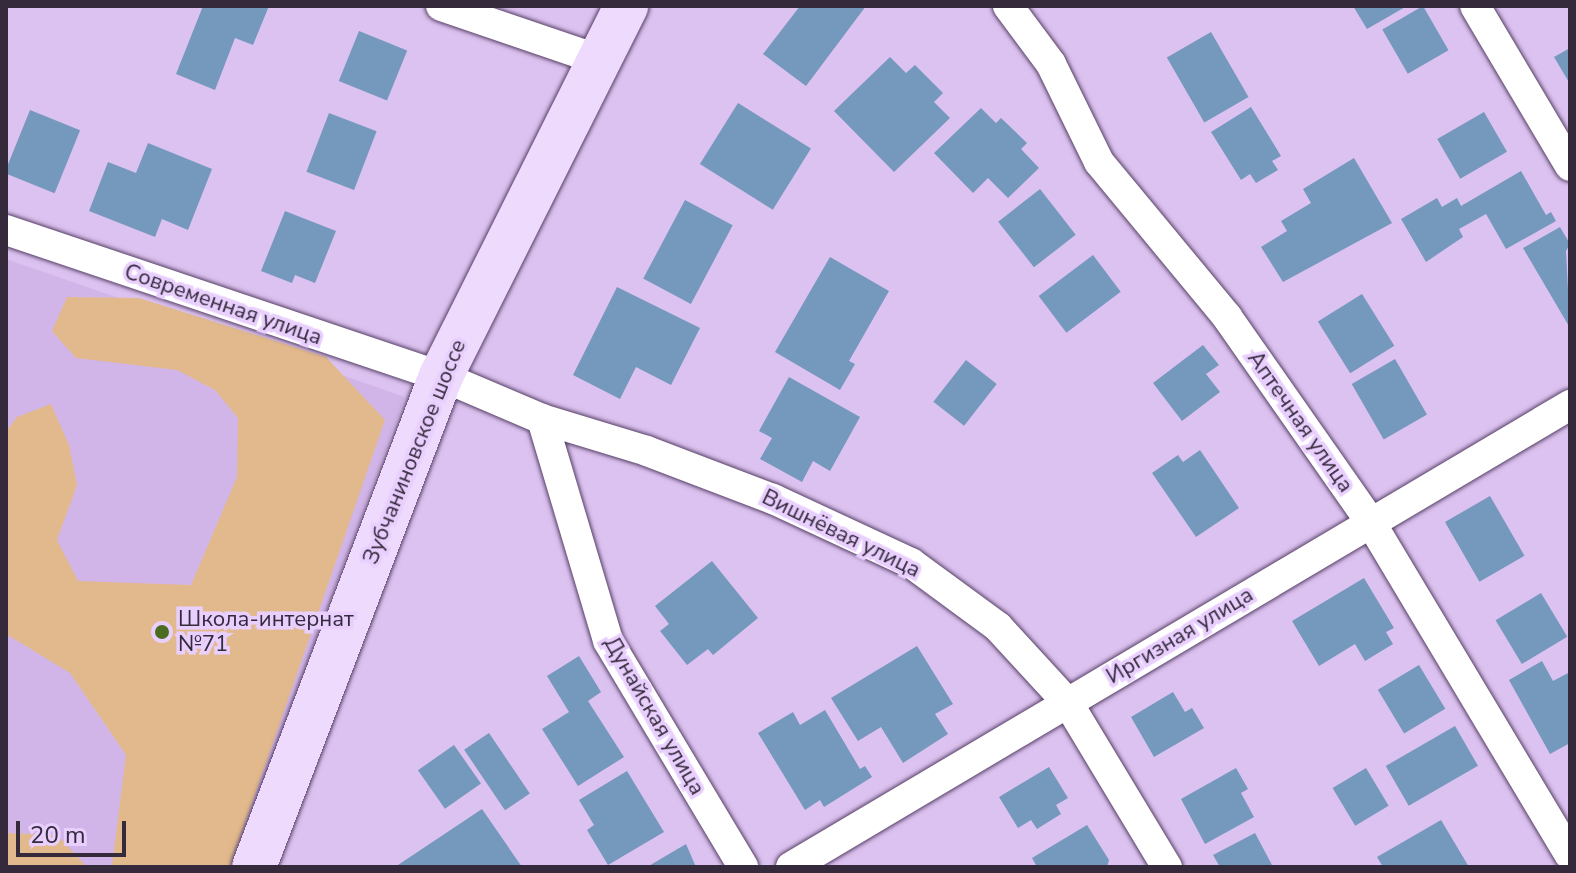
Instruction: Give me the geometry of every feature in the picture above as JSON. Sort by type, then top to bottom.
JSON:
[{"type":"main road","name":"Зубчаниновское шоссе","points":[[254,867],[441,376],[626,6]]},
{"type":"street","points":[[441,6],[597,59]]},
{"type":"street","name":"Аптечная улица","points":[[1008,6],[1051,64],[1099,162],[1227,317],[1371,523],[1570,855]]},
{"type":"street","points":[[1475,6],[1570,166]]},
{"type":"street","name":"Современная улица","points":[[6,230],[441,376]]},
{"type":"street","name":"Вишнёвая улица","points":[[441,376],[542,419],[647,451],[773,499],[911,563],[998,627],[1068,703],[1167,867]]},
{"type":"street","name":"Иргизная улица","points":[[791,867],[1570,405]]},
{"type":"street","name":"Дунайская улица","points":[[542,419],[608,641],[743,867]]},
{"type":"shaded area","name":"Школа-интернат №71","points":[[6,259],[405,397],[232,867],[6,867]]},
{"type":"shaded area","name":"Школа-интернат №71","points":[[67,297],[139,298],[326,357],[385,420],[230,867],[6,867],[6,833],[57,835],[85,865],[112,865],[126,755],[70,673],[6,634],[6,432],[17,417],[51,404],[69,445],[77,485],[57,540],[78,581],[191,585],[237,477],[238,418],[215,390],[177,370],[76,358],[52,331]]},
{"type":"building","points":[[203,6],[269,6],[253,45],[235,38],[215,90],[176,74]]},
{"type":"building","points":[[800,6],[866,6],[806,86],[763,54]]},
{"type":"building","points":[[1353,6],[1407,6],[1367,29]]},
{"type":"building","points":[[1423,6],[1448,50],[1408,74],[1382,30]]},
{"type":"building","points":[[359,31],[407,50],[387,101],[339,81]]},
{"type":"building","points":[[1211,32],[1248,97],[1204,122],[1167,58]]},
{"type":"building","points":[[1570,48],[1570,84],[1554,57]]},
{"type":"building","points":[[890,57],[906,73],[915,65],[943,93],[934,102],[950,118],[894,172],[834,111]]},
{"type":"building","points":[[738,103],[811,149],[773,210],[700,164]]},
{"type":"building","points":[[1251,107],[1281,156],[1272,161],[1278,170],[1256,183],[1250,174],[1241,180],[1211,132]]},
{"type":"building","points":[[981,108],[996,123],[1001,118],[1027,143],[1021,149],[1039,168],[1008,198],[988,178],[973,193],[934,153]]},
{"type":"building","points":[[30,110],[80,130],[55,193],[6,174]]},
{"type":"building","points":[[1484,112],[1507,152],[1460,179],[1437,139]]},
{"type":"building","points":[[329,113],[377,131],[354,190],[306,172]]},
{"type":"building","points":[[148,143],[212,169],[188,230],[162,219],[155,237],[89,211],[108,162],[136,173]]},
{"type":"building","points":[[1354,158],[1392,223],[1283,282],[1261,247],[1287,231],[1281,221],[1311,203],[1303,189]]},
{"type":"building","points":[[1521,171],[1546,215],[1551,212],[1556,221],[1506,249],[1486,214],[1459,229],[1463,237],[1426,262],[1401,219],[1437,198],[1442,207],[1457,198],[1461,206]]},
{"type":"building","points":[[1040,189],[1076,235],[1034,267],[998,222]]},
{"type":"building","points":[[685,200],[733,225],[691,304],[643,279]]},
{"type":"building","points":[[285,211],[336,231],[315,283],[295,275],[292,283],[261,271]]},
{"type":"building","points":[[1560,227],[1570,244],[1566,251],[1570,328],[1523,248]]},
{"type":"building","points":[[1093,255],[1121,292],[1066,333],[1039,296]]},
{"type":"building","points":[[830,257],[889,291],[849,361],[855,364],[840,390],[775,352]]},
{"type":"building","points":[[617,287],[700,328],[671,385],[636,367],[620,399],[573,375]]},
{"type":"building","points":[[1362,294],[1394,346],[1350,373],[1318,322]]},
{"type":"building","points":[[1203,345],[1219,365],[1206,374],[1220,392],[1182,421],[1153,383]]},
{"type":"building","points":[[1395,359],[1427,414],[1384,439],[1352,384]]},
{"type":"building","points":[[966,360],[997,384],[964,426],[933,402]]},
{"type":"building","points":[[789,377],[860,417],[830,471],[813,461],[802,482],[760,459],[772,438],[759,431]]},
{"type":"building","points":[[1200,450],[1239,508],[1196,537],[1152,473],[1178,455],[1183,462]]},
{"type":"building","points":[[1490,496],[1525,556],[1479,582],[1445,522]]},
{"type":"building","points":[[712,561],[758,618],[713,655],[708,649],[687,665],[660,631],[669,624],[655,606]]},
{"type":"building","points":[[1364,578],[1394,628],[1386,632],[1393,644],[1365,661],[1355,644],[1319,666],[1292,621]]},
{"type":"building","points":[[1541,593],[1567,637],[1522,664],[1496,620]]},
{"type":"building","points":[[917,646],[953,704],[935,714],[948,734],[903,763],[881,727],[858,741],[831,698]]},
{"type":"building","points":[[579,656],[601,692],[588,701],[624,757],[578,786],[542,729],[569,712],[547,676]]},
{"type":"building","points":[[1542,661],[1553,681],[1570,672],[1570,743],[1550,754],[1509,680]]},
{"type":"building","points":[[1419,665],[1445,709],[1404,733],[1378,690]]},
{"type":"building","points":[[1173,692],[1185,712],[1192,708],[1204,728],[1154,757],[1131,717]]},
{"type":"building","points":[[825,710],[860,769],[865,766],[872,777],[824,807],[820,800],[805,810],[758,733],[793,712],[800,725]]},
{"type":"building","points":[[1455,726],[1478,766],[1409,806],[1386,766]]},
{"type":"building","points":[[489,733],[530,794],[505,810],[464,750]]},
{"type":"building","points":[[454,745],[481,784],[445,809],[418,770]]},
{"type":"building","points":[[1049,767],[1068,798],[1056,805],[1061,814],[1037,829],[1031,820],[1018,828],[999,797]]},
{"type":"building","points":[[1236,768],[1248,789],[1241,793],[1254,817],[1205,844],[1181,799]]},
{"type":"building","points":[[1366,768],[1389,806],[1355,826],[1333,788]]},
{"type":"building","points":[[627,771],[664,832],[608,865],[587,830],[594,825],[579,800]]},
{"type":"building","points":[[482,809],[522,867],[395,867]]},
{"type":"building","points":[[1441,820],[1469,867],[1383,867],[1377,857]]},
{"type":"building","points":[[1087,825],[1109,860],[1107,867],[1037,867],[1032,858]]},
{"type":"building","points":[[1255,833],[1273,867],[1220,867],[1213,855]]},
{"type":"building","points":[[686,844],[696,867],[647,867]]},
{"type":"place","name":"Школа-интернат №71","points":[[162,632]]}]
